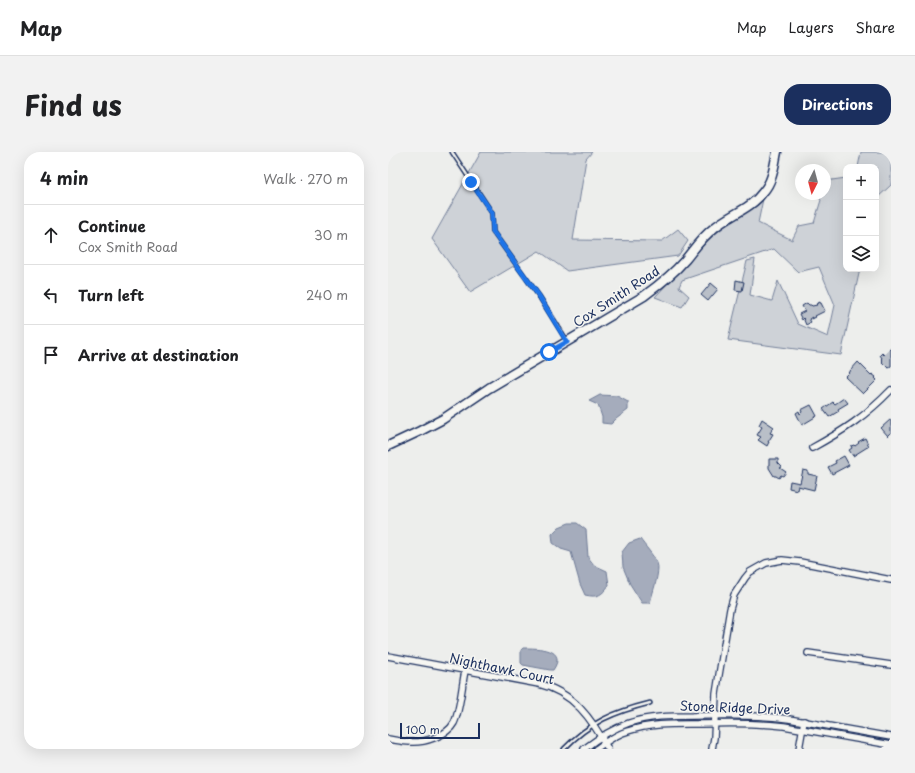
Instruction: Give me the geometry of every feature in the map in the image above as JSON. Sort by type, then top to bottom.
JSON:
[{"type":"street","name":"Cox Smith Road","points":[[388,446],[420,432],[443,419],[489,388],[660,285],[671,276],[709,232],[724,220],[754,202],[763,192],[771,180],[777,152]]},
{"type":"street","points":[[812,448],[841,432],[869,412],[891,390]]},
{"type":"street","points":[[712,749],[716,694],[730,609],[734,595],[750,572],[766,563],[782,560],[800,562],[891,580]]},
{"type":"street","points":[[808,653],[891,665]]},
{"type":"street","name":"Nighthawk Court","points":[[388,656],[539,684],[556,690],[578,705],[586,714],[608,749]]},
{"type":"street","points":[[388,739],[410,742],[424,741],[444,733],[453,724],[457,714],[465,671]]},
{"type":"street","name":"Stone Ridge Drive","points":[[584,749],[600,736],[630,722],[647,718],[661,717],[715,715],[773,717],[804,721],[889,737]]},
{"type":"street","points":[[799,749],[804,721]]},
{"type":"street","name":"Stone Ridge Drive","points":[[596,749],[617,735],[628,730],[662,724],[715,723],[771,724],[887,746]]},
{"type":"street","points":[[887,746],[889,737]]},
{"type":"lane","points":[[452,152],[492,213],[493,232],[539,296],[567,342]]},
{"type":"lane","points":[[564,749],[579,734],[606,717],[650,703]]},
{"type":"lane","points":[[661,717],[662,724]]},
{"type":"shaded area","points":[[481,152],[592,152],[586,159],[573,240],[662,241],[678,229],[688,241],[678,256],[567,271],[539,251],[470,292],[432,239]]},
{"type":"shaded area","points":[[861,152],[891,152],[891,185],[879,196],[879,164],[859,164]]},
{"type":"shaded area","points":[[843,178],[843,272],[859,272],[841,355],[728,340],[747,261],[755,259],[750,295],[772,301],[778,281],[798,324],[828,337],[835,305],[819,267],[798,272],[774,249],[682,280],[679,287],[689,296],[682,307],[655,297],[709,239],[763,199],[758,223],[792,240],[799,226],[814,223],[821,200],[831,200],[831,180]]},
{"type":"water","points":[[600,395],[617,396],[628,402],[628,410],[611,424],[602,423],[602,417],[598,405],[589,401]]},
{"type":"water","points":[[569,523],[577,523],[586,530],[588,557],[594,565],[607,571],[609,585],[599,595],[585,595],[580,584],[571,552],[561,549],[553,543],[552,534],[559,527]]},
{"type":"water","points":[[640,539],[654,557],[658,566],[650,603],[642,603],[630,584],[623,567],[622,552],[629,543]]},
{"type":"water","points":[[523,648],[543,649],[554,653],[557,657],[557,663],[553,670],[523,665],[521,663],[521,650]]},
{"type":"building","points":[[736,280],[744,282],[742,291],[735,290]]},
{"type":"building","points":[[711,283],[718,289],[708,301],[701,295]]},
{"type":"building","points":[[820,302],[825,311],[812,319],[812,317],[809,319],[811,322],[806,325],[805,319],[804,318],[802,320],[799,314],[805,311],[802,306],[807,303],[812,306],[817,305],[816,304]]},
{"type":"building","points":[[891,348],[891,366],[888,368],[882,362],[883,361],[880,355],[882,353],[884,355]]},
{"type":"building","points":[[858,362],[871,375],[872,374],[876,377],[875,378],[877,380],[863,394],[845,377]]},
{"type":"building","points":[[844,398],[848,403],[829,417],[823,409],[833,402],[835,404]]},
{"type":"building","points":[[811,405],[817,416],[802,425],[796,413],[799,411],[800,414],[802,412],[801,410]]},
{"type":"building","points":[[762,419],[774,427],[770,433],[773,434],[767,446],[758,440],[761,437],[757,435],[762,427],[759,425]]},
{"type":"building","points":[[891,419],[891,433],[888,436],[881,428]]},
{"type":"building","points":[[865,438],[869,446],[853,456],[849,450],[852,448],[851,446],[855,446],[859,443],[858,442]]},
{"type":"building","points":[[844,456],[849,465],[832,474],[828,467],[836,463],[835,461]]},
{"type":"building","points":[[769,459],[778,459],[778,463],[782,467],[780,468],[786,472],[783,476],[781,475],[779,478],[774,476],[769,468]]},
{"type":"building","points":[[803,470],[808,471],[808,474],[817,476],[814,490],[798,486],[797,490],[789,488],[790,481],[800,483]]},
{"type":"route","points":[[471,182],[492,213],[493,232],[539,296],[567,342],[549,352]]}]
